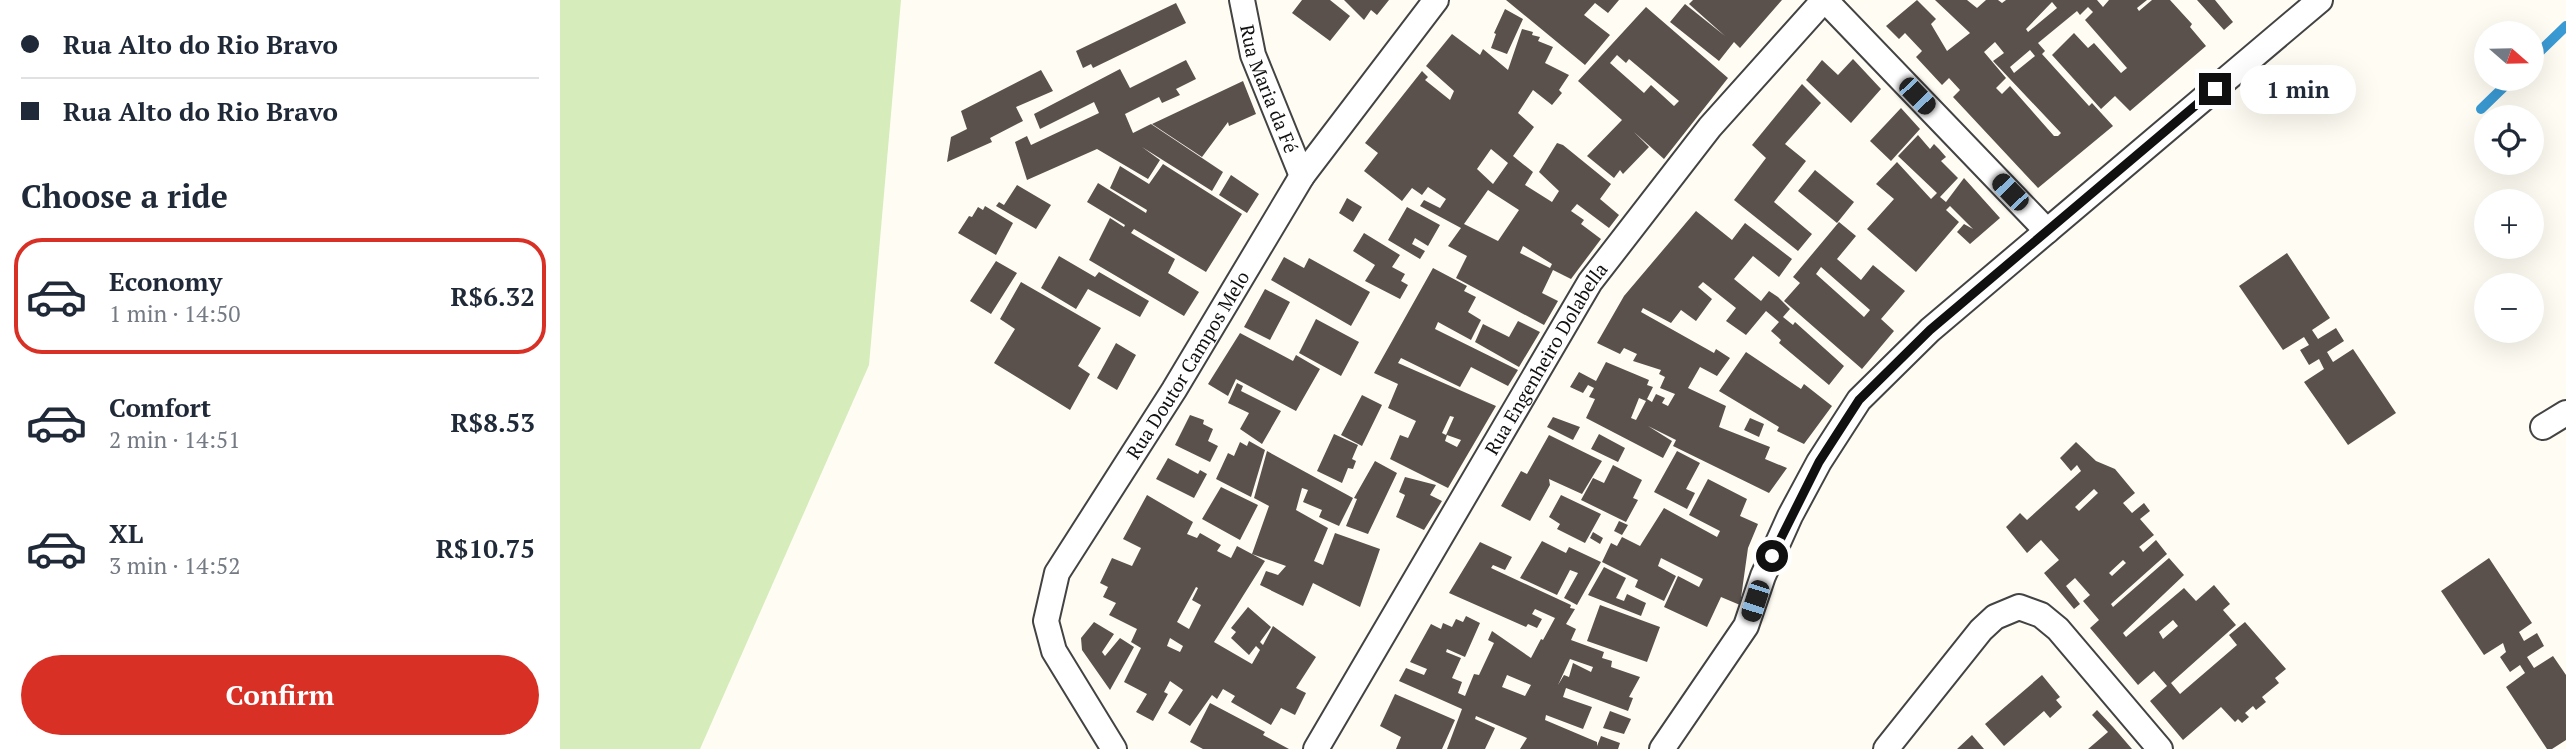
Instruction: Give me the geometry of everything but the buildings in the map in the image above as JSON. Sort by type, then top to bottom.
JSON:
[{"type":"street","name":"Rua Maria da Fé","points":[[1242,0],[1253,55],[1302,176]]},
{"type":"street","name":"Rua Doutor Campos Melo","points":[[1114,749],[1054,651],[1046,621],[1057,573],[1167,401],[1302,176],[1436,0]]},
{"type":"street","points":[[1824,0],[2048,231]]},
{"type":"street","name":"Rua Engenheiro Dolabella","points":[[1316,749],[1590,282],[1710,127],[1824,0]]},
{"type":"street","points":[[1662,749],[1746,626],[1763,576],[1790,516],[1819,462],[1859,400],[1930,330],[2320,0]]},
{"type":"street","points":[[2543,427],[2566,413]]},
{"type":"street","points":[[1886,749],[1981,631],[1995,617],[2019,607],[2041,615],[2058,629],[2160,749]]},
{"type":"green space","points":[[560,0],[901,0],[869,365],[700,749],[560,749]]},
{"type":"waterway","points":[[2544,47],[2566,26]]},
{"type":"waterway","points":[[2485,105],[2500,91]]},
{"type":"route","points":[[1772,556],[1819,462],[1859,400],[1930,330],[2215,89]]}]
